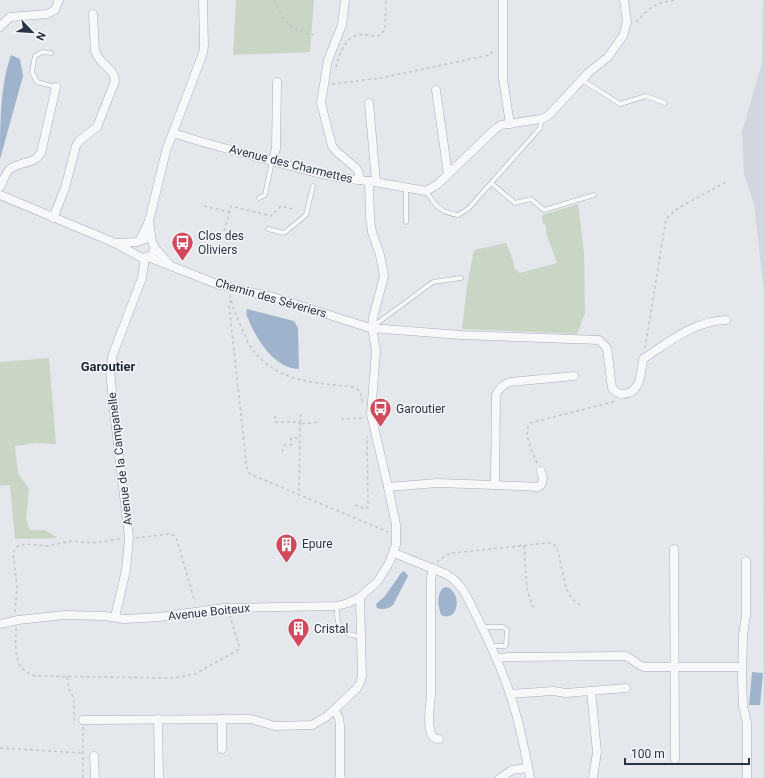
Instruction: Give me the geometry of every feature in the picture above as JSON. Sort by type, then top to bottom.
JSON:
[{"type":"street","points":[[0,26],[10,17],[48,14],[55,10],[59,0]]},
{"type":"street","points":[[137,254],[135,248],[149,221],[166,151],[203,53],[203,0]]},
{"type":"street","points":[[345,0],[342,25],[328,60],[321,103],[332,146],[356,168],[360,180]]},
{"type":"street","points":[[503,0],[503,79],[510,124]]},
{"type":"street","points":[[426,191],[438,184],[501,125],[542,119],[549,114],[582,80],[608,57],[623,36],[627,25],[624,0]]},
{"type":"street","points":[[53,218],[65,188],[76,146],[79,140],[94,131],[97,127],[115,81],[112,72],[101,63],[95,52],[93,14]]},
{"type":"street","points":[[272,161],[276,149],[277,82]]},
{"type":"street","points":[[0,187],[9,170],[13,167],[34,160],[41,153],[56,87]]},
{"type":"street","points":[[436,90],[448,174]]},
{"type":"street","points":[[368,103],[373,182],[372,232],[380,255],[384,276],[373,318],[372,328],[376,351],[371,413],[396,525],[394,553],[452,577],[461,587],[491,646],[510,694],[530,778]]},
{"type":"street","name":"Avenue des Charmettes","points":[[173,133],[317,173],[426,191]]},
{"type":"street","name":"Chemin des Séveriers","points":[[0,195],[115,243],[137,254],[139,257],[170,265],[217,284],[276,298],[372,328],[461,335],[599,340],[607,348],[612,388],[618,393]]},
{"type":"street","points":[[147,258],[153,254],[149,221]]},
{"type":"street","name":"Chemin des Séveriers","points":[[115,243],[146,239],[170,265]]},
{"type":"street","name":"Avenue de la Campanelle","points":[[115,617],[126,570],[129,538],[110,369],[113,354],[142,278],[147,258]]},
{"type":"street","points":[[618,393],[628,393],[636,388],[640,380],[643,359],[689,330],[710,322],[726,320]]},
{"type":"street","points":[[495,485],[496,395],[498,390],[501,386],[510,382],[574,376]]},
{"type":"street","points":[[388,487],[438,483],[538,486],[541,485],[543,479],[541,471]]},
{"type":"street","points":[[674,549],[675,759]]},
{"type":"street","name":"Avenue Boiteux","points":[[0,624],[18,620],[65,615],[158,618],[224,608],[337,606],[348,603],[370,590],[381,577],[394,553]]},
{"type":"street","points":[[746,561],[746,616],[743,635],[742,666],[743,706],[747,723],[747,778]]},
{"type":"street","points":[[433,568],[430,579],[431,698],[428,720],[432,737],[439,739]]},
{"type":"street","points":[[83,720],[222,719],[258,720],[274,726],[312,725],[326,718],[360,683],[362,677],[360,597]]},
{"type":"street","points":[[496,658],[626,656],[644,667],[742,666]]},
{"type":"street","points":[[510,694],[553,691],[566,693],[626,688]]},
{"type":"street","points":[[591,691],[597,752],[593,778]]},
{"type":"street","points":[[334,710],[339,718],[340,726],[341,778]]},
{"type":"street","points":[[158,719],[158,778]]},
{"type":"street","points":[[222,719],[222,750]]},
{"type":"street","points":[[94,756],[95,778]]},
{"type":"street","points":[[500,778],[512,770],[528,768]]},
{"type":"lane","points":[[51,53],[42,52],[35,56],[32,72],[36,82],[56,87]]},
{"type":"lane","points":[[582,80],[620,104],[646,96],[665,103]]},
{"type":"lane","points":[[426,191],[444,212],[458,215],[468,209],[540,128],[542,119]]},
{"type":"lane","points":[[259,198],[264,195],[272,161]]},
{"type":"lane","points":[[491,183],[515,203],[531,199],[544,210],[594,195]]},
{"type":"lane","points":[[268,229],[284,233],[306,215],[313,186]]},
{"type":"lane","points":[[406,188],[406,222]]},
{"type":"lane","points":[[372,328],[433,282],[461,278]]},
{"type":"lane","points":[[337,606],[336,620],[338,625],[349,635],[361,636]]},
{"type":"lane","points":[[482,628],[502,627],[507,630],[506,645],[491,646]]},
{"type":"path","points":[[274,0],[284,19],[293,28],[302,33],[314,35]]},
{"type":"path","points":[[334,73],[343,49],[352,37],[358,35],[378,36],[385,30],[386,0]]},
{"type":"path","points":[[627,25],[634,24],[651,7],[666,1],[677,0]]},
{"type":"path","points":[[332,78],[330,84],[380,78],[489,55],[495,49],[495,44]]},
{"type":"path","points":[[643,359],[666,219],[678,208],[726,182]]},
{"type":"path","points":[[204,206],[229,212]]},
{"type":"path","points":[[224,231],[231,206],[271,216],[281,206],[292,209]]},
{"type":"path","points":[[229,287],[231,300],[250,345],[262,360],[281,374],[292,378],[357,389],[360,391],[365,412],[371,413]]},
{"type":"path","points":[[231,300],[229,305],[247,470],[250,474],[396,536]]},
{"type":"path","points":[[541,471],[530,447],[528,424],[616,401],[618,393]]},
{"type":"path","points":[[299,494],[299,438],[301,414]]},
{"type":"path","points":[[275,416],[275,422],[298,422],[300,424],[320,422]]},
{"type":"path","points":[[340,419],[364,418]]},
{"type":"path","points":[[355,505],[366,509],[368,507],[367,433]]},
{"type":"path","points":[[282,452],[285,445],[291,444],[291,438],[299,438]]},
{"type":"path","points":[[15,612],[17,586],[13,554],[16,547],[25,544],[47,546],[72,541],[92,543],[168,534],[176,537],[195,602]]},
{"type":"path","points":[[433,568],[438,561],[446,555],[453,553],[547,543],[553,544],[557,547],[566,588],[571,598],[580,605]]},
{"type":"path","points":[[524,546],[527,590],[532,608]]},
{"type":"path","points":[[16,626],[16,649],[18,661],[22,669],[28,674],[35,676],[174,678],[195,674],[238,650],[239,646],[230,615]]},
{"type":"path","points":[[0,748],[83,753]]},
{"type":"shaded area","points":[[763,0],[765,0],[765,778],[763,521],[764,291],[754,204],[744,174],[742,132],[762,63]]},
{"type":"green space","points":[[236,0],[314,0],[310,52],[233,55]]},
{"type":"green space","points":[[578,204],[584,252],[585,313],[577,334],[462,329],[467,286],[474,250],[506,243],[514,263],[514,268],[520,273],[557,263],[546,233],[546,225],[543,223],[542,215]]},
{"type":"green space","points":[[49,358],[56,444],[36,443],[15,446],[18,473],[29,489],[26,519],[30,530],[44,530],[58,538],[15,539],[10,485],[0,486],[0,362]]},
{"type":"water","points":[[11,55],[20,59],[23,76],[0,159],[3,93],[7,67]]},
{"type":"water","points":[[247,309],[294,321],[298,328],[299,369],[290,368],[282,364],[269,353],[254,331],[246,313]]},
{"type":"water","points":[[404,571],[408,576],[393,605],[385,609],[377,608],[376,604],[385,596]]},
{"type":"water","points":[[447,587],[455,595],[457,601],[455,612],[447,616],[441,615],[438,601],[439,594],[443,588]]},
{"type":"water","points":[[752,672],[763,673],[760,705],[749,705]]},
{"type":"place","name":"Clos des Oliviers","points":[[183,262]]},
{"type":"place","name":"Garoutier","points":[[381,428]]},
{"type":"place","name":"Epure","points":[[287,564]]},
{"type":"place","name":"Cristal","points":[[298,648]]},
{"type":"district","name":"Garoutier","points":[[108,366]]}]
